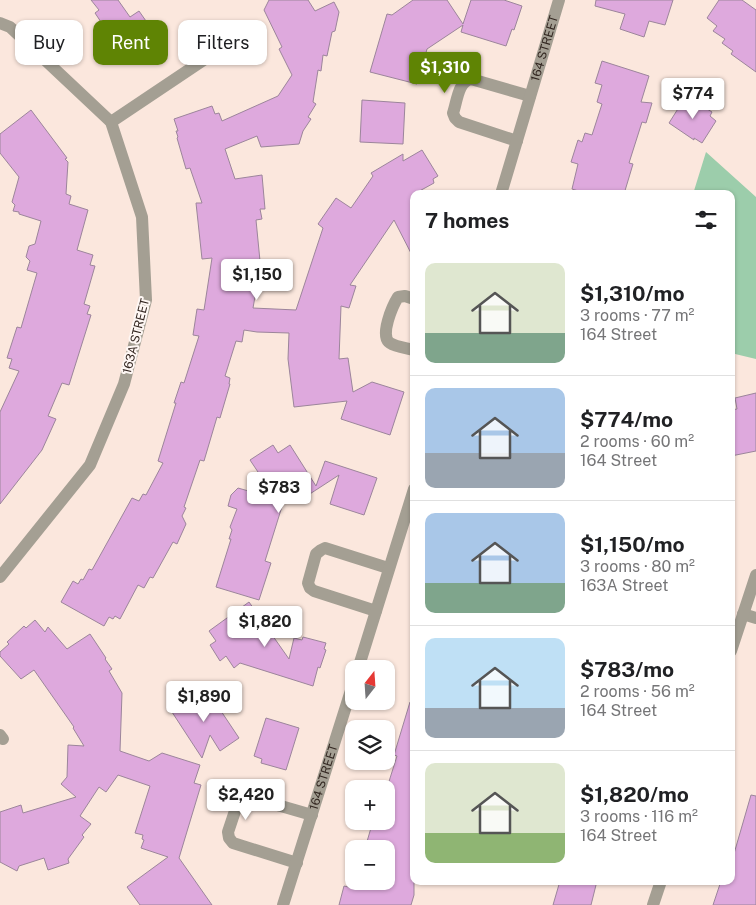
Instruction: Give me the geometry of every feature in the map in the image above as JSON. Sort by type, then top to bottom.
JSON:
[{"type":"street","name":"164 STREET","points":[[502,190],[559,0]]},
{"type":"street","points":[[0,23],[10,27],[111,122],[196,65]]},
{"type":"street","name":"164 STREET","points":[[517,141],[459,122],[453,113],[462,84],[466,80],[471,79],[530,96]]},
{"type":"street","name":"163A STREET","points":[[0,577],[90,465],[124,384],[146,300],[142,217],[111,122]]},
{"type":"street","points":[[410,298],[398,297],[394,303],[385,333],[386,339],[390,343],[410,349]]},
{"type":"street","points":[[361,660],[410,500]]},
{"type":"street","points":[[376,612],[314,591],[308,583],[310,575],[316,554],[326,548],[388,568]]},
{"type":"street","points":[[735,638],[756,575]]},
{"type":"street","points":[[742,614],[756,618]]},
{"type":"street","name":"164 STREET","points":[[283,905],[345,710]]},
{"type":"street","name":"164 STREET","points":[[297,863],[233,843],[229,838],[228,832],[238,802],[243,798],[250,797],[312,815]]},
{"type":"street","points":[[654,905],[660,885]]},
{"type":"green space","points":[[706,152],[756,197],[756,359],[735,354],[735,190],[694,190]]},
{"type":"building","points":[[91,0],[118,0],[130,17],[139,11],[145,20],[100,20],[95,13],[99,10]]},
{"type":"building","points":[[269,0],[308,0],[315,11],[334,2],[339,12],[327,56],[323,55],[321,71],[318,70],[313,102],[316,104],[308,117],[311,119],[303,131],[299,144],[261,147],[257,136],[225,149],[235,179],[262,175],[265,209],[260,209],[262,219],[256,220],[260,261],[257,262],[259,274],[253,308],[296,310],[323,228],[318,224],[336,198],[351,208],[373,176],[371,173],[403,154],[403,161],[422,150],[438,176],[433,179],[434,183],[421,190],[410,190],[410,251],[394,220],[350,285],[356,286],[349,308],[341,306],[339,359],[348,358],[353,392],[372,382],[404,392],[390,435],[341,419],[347,401],[294,407],[288,359],[289,333],[244,330],[242,342],[236,341],[225,376],[230,378],[230,384],[220,418],[217,417],[204,461],[200,460],[184,507],[186,508],[182,516],[186,524],[177,544],[173,542],[153,578],[150,577],[144,588],[138,585],[120,619],[115,616],[113,619],[109,617],[104,626],[61,602],[73,581],[78,584],[81,579],[83,580],[89,569],[92,570],[132,498],[139,501],[143,494],[146,495],[163,463],[158,461],[176,403],[174,403],[181,382],[184,383],[199,336],[193,335],[197,309],[204,310],[212,258],[202,259],[196,203],[202,203],[190,168],[186,169],[177,138],[176,131],[178,131],[174,119],[212,106],[215,114],[219,113],[222,121],[278,96],[292,75],[279,49],[282,47],[264,10]]},
{"type":"building","points":[[413,0],[447,0],[463,24],[471,0],[504,0],[522,6],[506,46],[461,32],[463,25],[427,49],[417,84],[370,72],[387,14],[392,15]]},
{"type":"building","points":[[596,0],[673,0],[665,25],[649,21],[644,37],[620,29],[625,14],[595,6]]},
{"type":"building","points":[[719,0],[742,0],[756,10],[756,72],[731,54],[733,51],[722,43],[725,39],[713,31],[717,26],[707,18]]},
{"type":"building","points":[[602,61],[649,76],[641,102],[652,103],[646,123],[642,122],[629,163],[633,164],[625,190],[572,189],[578,164],[571,162],[578,140],[582,142],[585,133],[592,135],[602,104],[597,102],[602,85],[595,83]]},
{"type":"building","points":[[686,96],[712,112],[710,116],[716,121],[702,143],[694,138],[694,140],[669,123]]},
{"type":"building","points":[[362,100],[405,103],[403,144],[360,142]]},
{"type":"building","points":[[31,110],[67,158],[65,159],[68,162],[66,194],[71,196],[69,204],[88,210],[77,250],[93,255],[90,265],[95,266],[84,304],[90,306],[87,314],[91,315],[69,385],[62,383],[48,416],[56,419],[42,450],[0,504],[0,412],[19,371],[9,368],[12,359],[7,358],[17,327],[21,328],[37,273],[27,270],[30,261],[26,257],[29,246],[35,244],[41,221],[13,211],[15,205],[12,202],[19,177],[0,153],[0,134]]},
{"type":"building","points":[[756,393],[756,451],[735,455],[735,409],[737,409],[735,398]]},
{"type":"building","points":[[273,445],[278,453],[290,445],[316,486],[325,461],[377,478],[364,515],[330,504],[339,475],[299,501],[289,484],[265,561],[271,563],[259,600],[216,587],[231,539],[229,539],[232,530],[230,527],[237,509],[228,506],[231,495],[238,488],[276,499],[250,460]]},
{"type":"building","points":[[249,602],[289,659],[294,638],[302,640],[303,637],[326,643],[324,649],[326,650],[320,668],[318,667],[313,686],[240,663],[234,668],[226,656],[220,661],[210,645],[216,641],[209,631]]},
{"type":"building","points":[[35,620],[45,632],[48,627],[67,649],[90,634],[106,658],[112,669],[109,671],[122,693],[120,751],[149,761],[162,753],[200,765],[194,783],[201,785],[179,858],[212,905],[140,905],[127,887],[168,857],[141,848],[144,840],[142,839],[143,835],[135,833],[150,786],[118,775],[106,792],[99,787],[80,816],[91,824],[68,859],[69,863],[48,870],[44,858],[19,866],[17,871],[0,862],[0,812],[21,805],[23,813],[76,797],[61,784],[67,777],[68,745],[84,746],[74,727],[34,670],[21,679],[0,656],[0,652],[9,644],[7,642],[24,626],[26,628]]},
{"type":"building","points":[[196,692],[202,702],[211,696],[239,738],[220,751],[210,735],[202,758],[170,709]]},
{"type":"building","points":[[410,702],[410,885],[414,885],[411,905],[339,905],[344,886],[345,890],[395,890],[395,840],[367,840],[370,830],[395,830],[395,780],[389,780],[393,770],[395,770],[397,756],[395,755],[395,752]]},
{"type":"building","points":[[266,718],[299,728],[286,770],[261,763],[262,759],[254,756]]},
{"type":"building","points":[[751,795],[756,796],[756,905],[713,905],[720,885],[735,885],[735,850]]},
{"type":"building","points":[[559,885],[596,885],[591,905],[553,905]]}]
